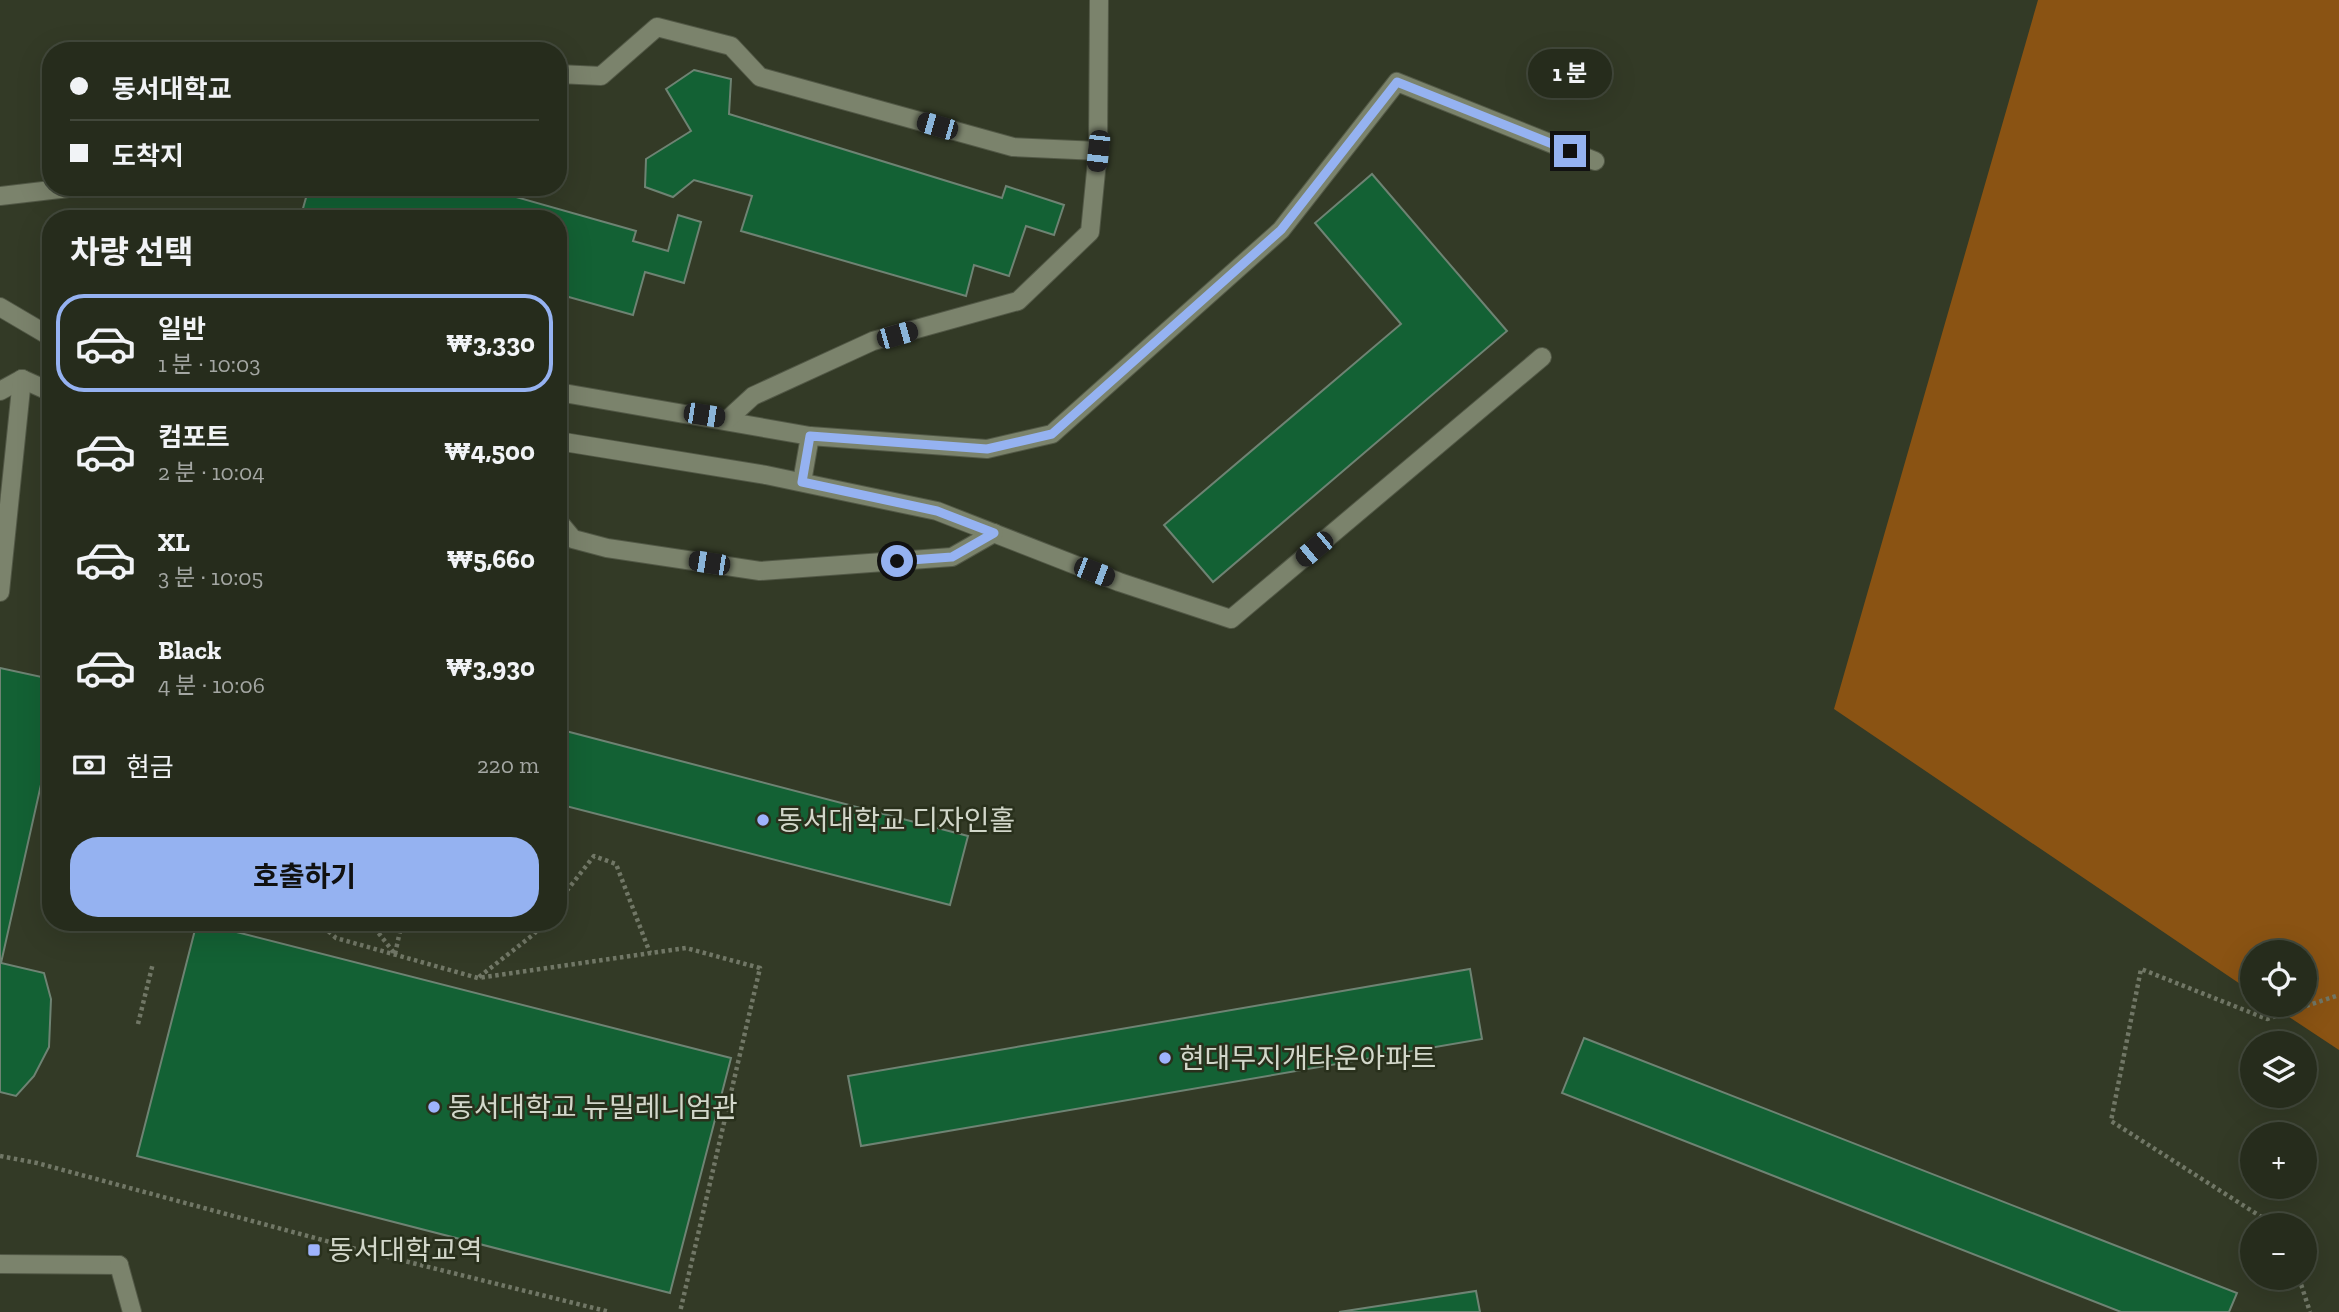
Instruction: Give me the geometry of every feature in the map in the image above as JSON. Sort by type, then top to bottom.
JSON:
[{"type":"street","points":[[728,419],[752,397],[873,341],[1018,301],[1090,232],[1098,151],[1099,0]]},
{"type":"street","points":[[567,74],[601,76],[657,27],[731,46],[760,77],[1013,147],[1098,151]]},
{"type":"street","points":[[567,393],[728,419],[810,436],[987,449],[1052,434],[1281,230],[1397,82],[1595,161]]},
{"type":"street","points":[[0,196],[42,191]]},
{"type":"street","points":[[0,306],[42,332]]},
{"type":"street","points":[[567,443],[802,482],[937,511],[1119,582],[1231,619],[1542,358]]},
{"type":"street","points":[[0,391],[22,379]]},
{"type":"street","points":[[22,379],[42,388]]},
{"type":"street","points":[[0,592],[22,379]]},
{"type":"street","points":[[802,482],[810,436]]},
{"type":"street","points":[[567,532],[573,539],[607,548],[760,571],[952,557],[994,533]]},
{"type":"street","points":[[0,1264],[119,1265],[132,1312]]},
{"type":"path","points":[[567,890],[593,856],[617,864],[650,953]]},
{"type":"path","points":[[328,931],[336,938],[478,978],[686,948],[761,968],[680,1312]]},
{"type":"path","points":[[377,931],[395,955]]},
{"type":"path","points":[[395,955],[400,931]]},
{"type":"path","points":[[478,978],[536,931]]},
{"type":"path","points":[[138,1024],[153,963]]},
{"type":"path","points":[[2255,1213],[2111,1121],[2141,969],[2267,1019],[2339,995]]},
{"type":"path","points":[[0,1156],[37,1163],[356,1249],[610,1312]]},
{"type":"path","points":[[2303,1290],[2310,1312]]},
{"type":"shaded area","points":[[2038,0],[2339,0],[2339,1050],[2317,1035],[2317,1031],[2310,1031],[2289,1017],[2317,1017],[2317,940],[2240,940],[2240,984],[1834,709]]},
{"type":"building","points":[[694,70],[731,79],[729,114],[1002,198],[1006,186],[1064,205],[1054,235],[1026,226],[1009,276],[974,265],[966,296],[741,231],[752,196],[694,180],[673,197],[645,187],[646,159],[691,131],[666,89]]},
{"type":"building","points":[[1372,174],[1507,331],[1213,582],[1164,525],[1401,324],[1315,223]]},
{"type":"building","points":[[306,196],[513,196],[562,210],[303,210]]},
{"type":"building","points":[[567,211],[636,231],[633,241],[668,251],[678,215],[701,222],[684,283],[645,272],[633,315],[567,297]]},
{"type":"building","points":[[0,668],[42,677],[42,780],[1,963],[44,973],[51,999],[49,1047],[34,1076],[16,1096],[0,1092]]},
{"type":"building","name":"동서대학교 디자인홀","points":[[567,731],[968,836],[950,905],[567,806]]},
{"type":"building","name":"동서대학교 뉴밀레니엄관","points":[[195,931],[232,931],[731,1058],[670,1293],[137,1156]]},
{"type":"building","name":"현대무지개타운아파트","points":[[1470,969],[1482,1039],[861,1146],[848,1076]]},
{"type":"building","points":[[1584,1038],[2237,1293],[2229,1312],[2121,1312],[1562,1093]]},
{"type":"building","points":[[1476,1291],[1480,1312],[1339,1312]]},
{"type":"place","name":"동서대학교 디자인홀","points":[[763,820]]},
{"type":"place","name":"현대무지개타운아파트","points":[[1165,1058]]},
{"type":"place","name":"동서대학교 뉴밀레니엄관","points":[[434,1107]]},
{"type":"place","name":"동서대학교역","points":[[314,1250]]},
{"type":"route","points":[[897,561],[952,557],[994,533],[937,511],[802,482],[810,436],[987,449],[1052,434],[1281,230],[1397,82],[1570,151]]}]
